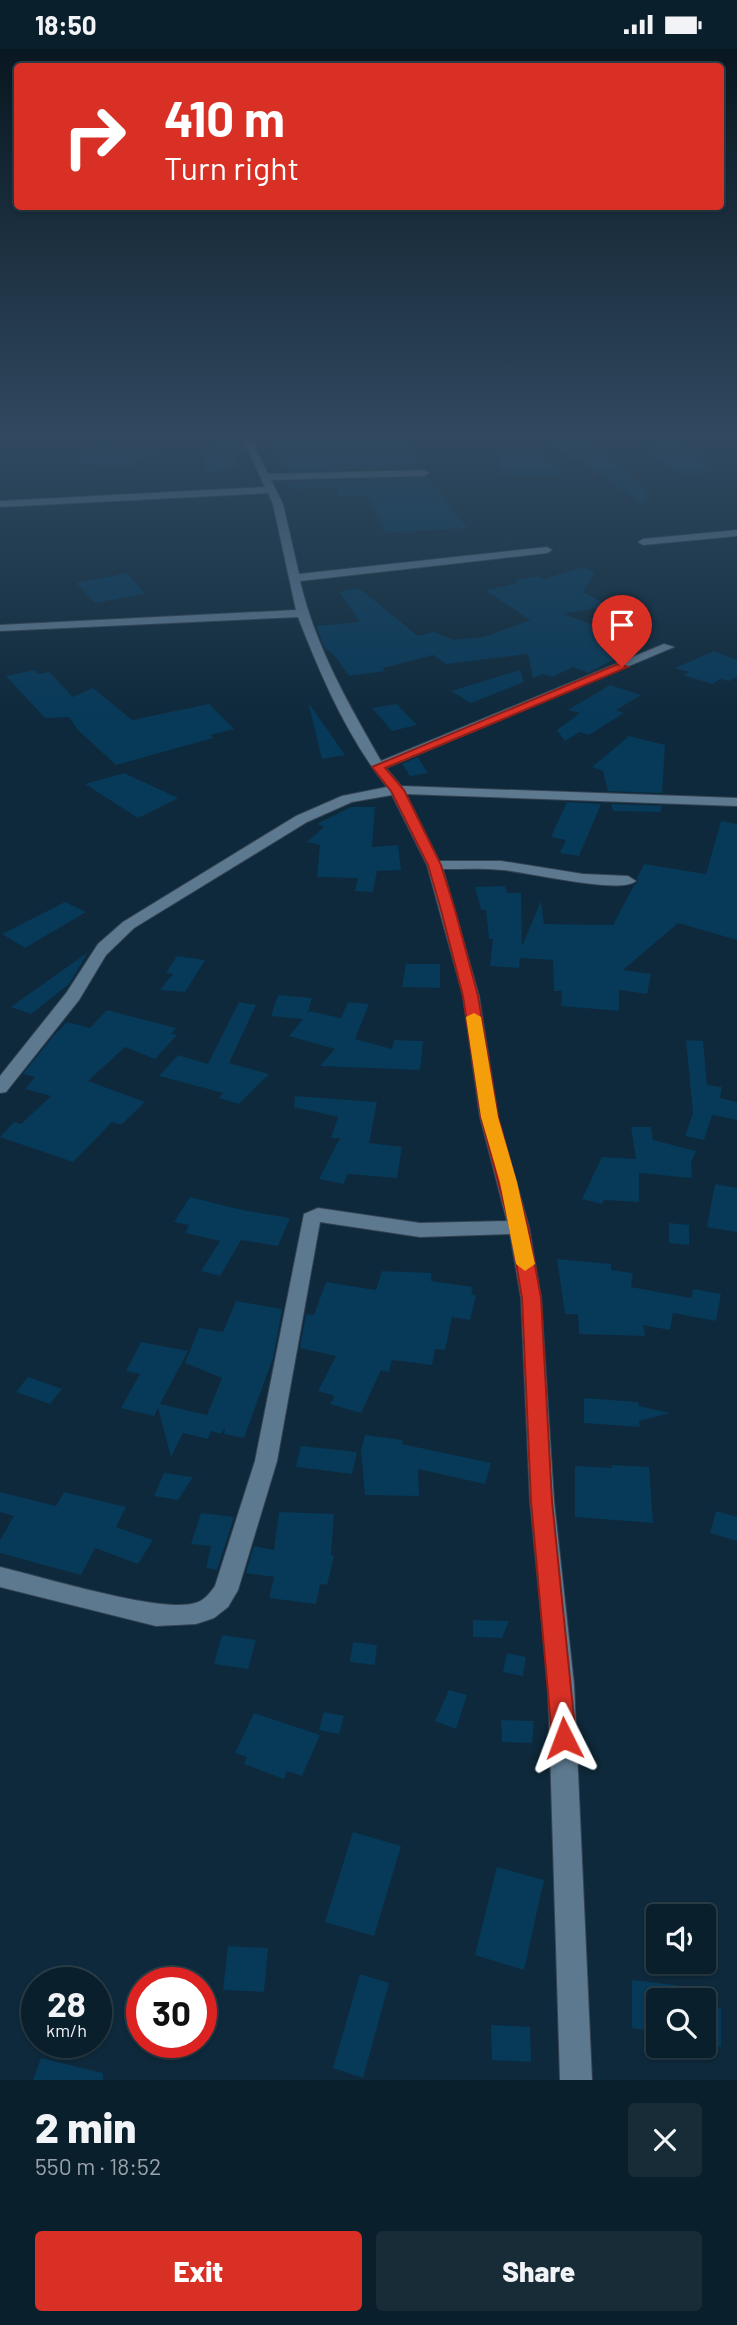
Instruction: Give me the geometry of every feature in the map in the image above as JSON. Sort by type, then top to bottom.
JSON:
[{"type":"street","points":[[282,532],[302,613],[329,680],[378,767],[397,790],[434,865],[471,996],[489,1117],[519,1227],[531,1298],[542,1501],[561,1684],[576,2080]]},
{"type":"street","points":[[643,542],[737,533]]},
{"type":"street","points":[[294,578],[547,550]]},
{"type":"street","points":[[0,628],[302,613]]},
{"type":"street","points":[[378,767],[668,647]]},
{"type":"street","points":[[0,1089],[72,997],[96,957],[131,924],[309,815],[370,792],[397,790],[737,802]]},
{"type":"street","points":[[434,865],[501,865],[583,879],[628,881]]},
{"type":"street","points":[[0,1577],[156,1615],[179,1616],[207,1612],[219,1603],[226,1590],[266,1461],[311,1219],[318,1215],[420,1230],[519,1227]]},
{"type":"building","points":[[583,567],[595,573],[583,592],[610,606],[563,614],[644,643],[588,673],[573,667],[552,677],[543,674],[533,678],[528,654],[446,664],[433,655],[383,668],[385,671],[349,676],[336,657],[325,648],[316,626],[360,622],[339,592],[359,588],[418,636],[434,632],[453,640],[484,637],[530,620],[485,590],[518,583],[514,580],[540,576],[543,579]]},
{"type":"building","points":[[127,573],[145,594],[95,603],[76,583]]},
{"type":"building","points":[[714,651],[737,660],[737,677],[729,681],[721,679],[712,684],[683,675],[689,672],[675,668]]},
{"type":"building","points":[[34,670],[38,674],[49,672],[73,697],[93,688],[132,720],[209,704],[234,729],[210,735],[213,738],[116,765],[77,729],[69,717],[45,718],[6,676]]},
{"type":"building","points":[[520,670],[524,682],[471,703],[451,691]]},
{"type":"building","points":[[610,685],[641,695],[616,710],[624,713],[589,735],[580,732],[565,741],[557,730],[580,713],[568,710]]},
{"type":"building","points":[[308,702],[345,755],[322,759]]},
{"type":"building","points":[[397,704],[417,725],[392,731],[372,708]]},
{"type":"building","points":[[629,736],[665,745],[662,793],[608,791],[603,771],[592,767]]},
{"type":"building","points":[[418,757],[428,773],[410,776],[402,764]]},
{"type":"building","points":[[124,773],[178,798],[138,818],[85,784]]},
{"type":"building","points":[[567,802],[601,804],[579,856],[560,853],[566,840],[551,837]]},
{"type":"building","points":[[611,804],[661,806],[661,812],[613,811]]},
{"type":"building","points":[[351,807],[375,807],[372,847],[398,845],[401,870],[377,871],[373,892],[355,891],[358,878],[317,877],[320,845],[307,842],[324,827],[317,824]]},
{"type":"building","points":[[721,821],[737,824],[737,940],[678,923],[623,970],[651,974],[647,994],[619,990],[619,1011],[561,1006],[562,991],[554,991],[553,960],[520,958],[519,968],[490,966],[493,939],[489,939],[486,910],[481,910],[475,887],[505,886],[507,893],[521,893],[522,946],[541,901],[544,924],[613,925],[638,882],[637,878],[644,864],[706,874]]},
{"type":"building","points":[[65,902],[86,912],[25,948],[2,934]]},
{"type":"building","points":[[88,952],[69,984],[31,1014],[11,1007]]},
{"type":"building","points":[[177,956],[205,960],[185,992],[160,990],[173,974],[166,973]]},
{"type":"building","points":[[406,964],[440,964],[440,988],[402,987]]},
{"type":"building","points":[[278,995],[312,998],[307,1015],[309,1011],[341,1018],[348,1002],[369,1004],[355,1039],[392,1049],[394,1040],[423,1041],[420,1070],[320,1066],[335,1049],[289,1036],[303,1019],[271,1016]]},
{"type":"building","points":[[239,1002],[256,1005],[229,1063],[269,1074],[239,1104],[219,1098],[223,1093],[159,1076],[178,1055],[208,1064]]},
{"type":"building","points":[[107,1010],[176,1028],[171,1034],[177,1035],[155,1059],[125,1047],[88,1081],[145,1102],[121,1125],[112,1122],[73,1162],[0,1137],[14,1122],[21,1124],[51,1096],[25,1089],[35,1077],[23,1074],[54,1035],[67,1022],[90,1028]]},
{"type":"building","points":[[686,1040],[703,1041],[707,1085],[722,1087],[720,1098],[737,1102],[737,1120],[712,1115],[704,1140],[685,1136],[693,1113]]},
{"type":"building","points":[[295,1096],[377,1102],[369,1143],[402,1147],[397,1178],[348,1174],[343,1184],[319,1179],[340,1138],[331,1138],[338,1117],[294,1107]]},
{"type":"building","points":[[631,1127],[651,1127],[653,1140],[696,1151],[691,1163],[692,1178],[639,1173],[639,1202],[604,1200],[602,1204],[582,1199],[602,1157],[636,1159]]},
{"type":"building","points":[[715,1184],[737,1188],[737,1232],[707,1227]]},
{"type":"building","points":[[190,1197],[290,1218],[278,1246],[241,1240],[220,1276],[201,1271],[220,1241],[185,1233],[189,1225],[174,1222]]},
{"type":"building","points":[[669,1223],[689,1225],[689,1245],[669,1243]]},
{"type":"building","points":[[557,1259],[611,1264],[611,1270],[633,1273],[631,1287],[691,1298],[693,1289],[721,1294],[716,1321],[673,1313],[670,1330],[643,1325],[645,1336],[579,1334],[578,1314],[565,1314]]},
{"type":"building","points":[[382,1271],[431,1273],[431,1281],[473,1287],[471,1294],[476,1295],[470,1320],[452,1317],[445,1350],[435,1349],[432,1365],[392,1360],[389,1372],[381,1370],[361,1413],[330,1404],[335,1396],[318,1391],[336,1356],[300,1348],[306,1314],[314,1315],[326,1282],[376,1290]]},
{"type":"building","points":[[236,1301],[282,1309],[273,1358],[244,1438],[224,1434],[225,1427],[221,1434],[211,1431],[208,1439],[183,1433],[171,1457],[158,1408],[154,1416],[121,1408],[140,1374],[126,1371],[141,1342],[188,1351],[160,1404],[207,1415],[222,1378],[185,1363],[199,1328],[223,1332]]},
{"type":"building","points":[[28,1377],[62,1389],[50,1404],[16,1392]]},
{"type":"building","points":[[584,1398],[638,1402],[639,1406],[670,1413],[639,1421],[640,1427],[584,1423]]},
{"type":"building","points":[[365,1435],[403,1440],[402,1444],[491,1463],[485,1484],[418,1469],[419,1496],[365,1495],[361,1451]]},
{"type":"building","points":[[301,1446],[357,1452],[352,1474],[296,1467]]},
{"type":"building","points":[[611,1465],[649,1467],[653,1523],[575,1517],[575,1466],[612,1468]]},
{"type":"building","points":[[164,1473],[193,1477],[178,1500],[154,1496]]},
{"type":"building","points":[[0,1492],[56,1506],[64,1492],[126,1507],[116,1527],[153,1540],[138,1564],[95,1548],[81,1575],[0,1553],[0,1540],[14,1516],[0,1512]]},
{"type":"building","points":[[716,1511],[737,1517],[737,1541],[710,1533]]},
{"type":"building","points":[[279,1512],[334,1514],[331,1555],[334,1556],[327,1585],[320,1584],[316,1604],[269,1598],[274,1577],[246,1573],[254,1546],[274,1550]]},
{"type":"building","points":[[201,1513],[234,1517],[217,1570],[206,1568],[211,1546],[191,1544]]},
{"type":"building","points":[[473,1620],[509,1621],[502,1638],[473,1637]]},
{"type":"building","points":[[222,1635],[256,1640],[248,1669],[214,1664]]},
{"type":"building","points":[[353,1642],[377,1645],[375,1665],[350,1662]]},
{"type":"building","points":[[507,1653],[526,1657],[523,1676],[503,1672]]},
{"type":"building","points":[[449,1690],[467,1695],[456,1729],[435,1721]]},
{"type":"building","points":[[324,1712],[344,1716],[339,1734],[319,1730]]},
{"type":"building","points":[[254,1713],[320,1735],[302,1776],[287,1771],[284,1779],[244,1764],[247,1757],[235,1753]]},
{"type":"building","points":[[501,1720],[534,1721],[532,1743],[502,1742]]},
{"type":"building","points":[[353,1832],[401,1846],[374,1936],[325,1922]]},
{"type":"building","points":[[497,1867],[544,1880],[524,1970],[475,1955]]},
{"type":"building","points":[[228,1946],[268,1948],[264,1992],[223,1990]]},
{"type":"building","points":[[360,1974],[389,1983],[363,2078],[333,2068]]},
{"type":"building","points":[[632,1980],[698,1988],[646,1988],[646,2030],[632,2028]]},
{"type":"building","points":[[716,2007],[721,2008],[721,2047],[716,2046]]},
{"type":"building","points":[[491,2025],[530,2027],[531,2062],[492,2060]]},
{"type":"building","points":[[41,2058],[103,2073],[103,2080],[33,2080]]},
{"type":"slow traffic","points":[[474,1017],[489,1117],[509,1182],[525,1264]]},
{"type":"route","points":[[564,1738],[537,1440],[531,1298],[519,1227],[509,1182],[489,1117],[471,996],[448,910],[434,865],[397,790],[378,767],[459,731],[622,667]]}]
